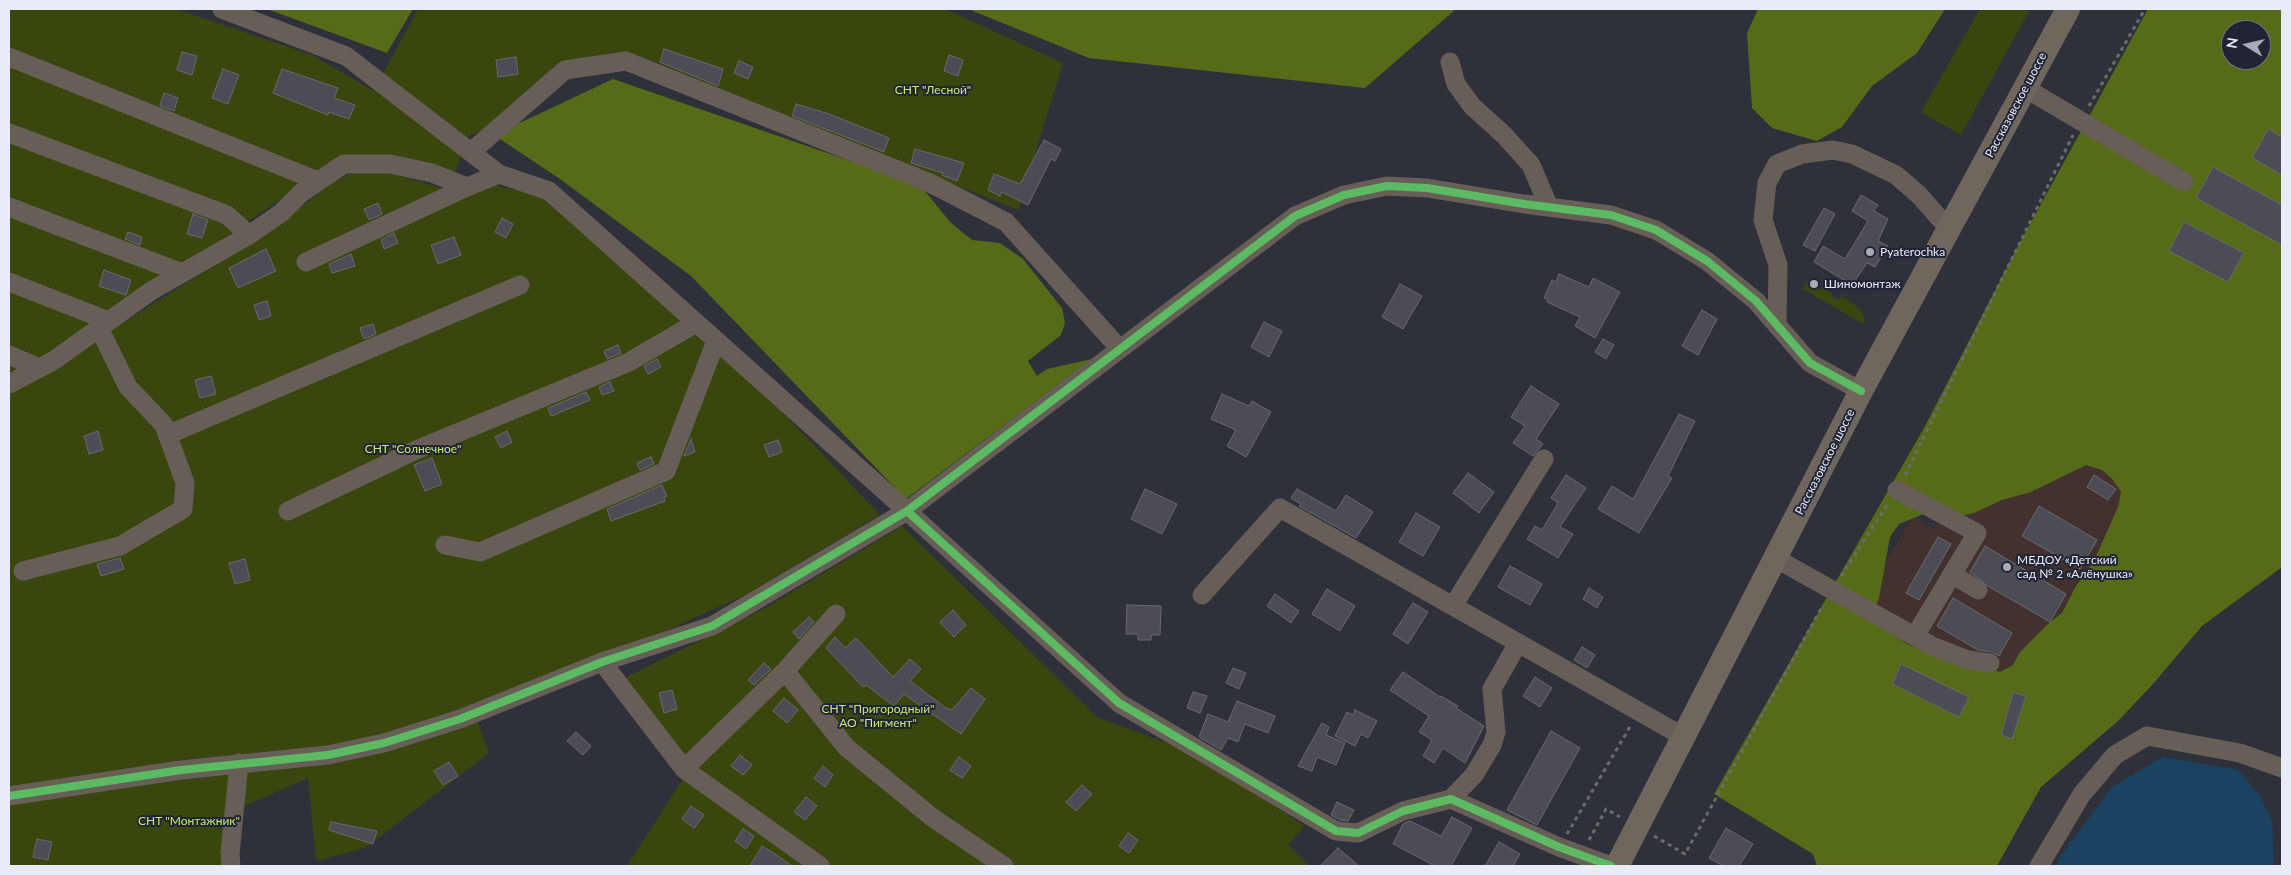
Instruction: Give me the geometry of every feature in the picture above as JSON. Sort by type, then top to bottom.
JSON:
[{"type":"main road","name":"Рассказовское шоссе","points":[[1617,866],[1639,827],[1861,391],[2068,9]]},
{"type":"street","points":[[222,9],[346,56],[499,174],[549,191],[1119,703],[1336,831],[1358,833],[1403,811],[1451,799],[1474,775],[1492,745],[1496,732],[1492,689],[1518,643]]},
{"type":"street","points":[[9,57],[318,181]]},
{"type":"street","points":[[471,152],[565,70],[626,61],[738,104],[930,183],[1006,222],[1120,349]]},
{"type":"street","points":[[1450,62],[1456,84],[1472,106],[1504,135],[1531,165],[1549,207]]},
{"type":"street","points":[[2025,88],[2184,182]]},
{"type":"street","points":[[9,133],[227,215],[249,235]]},
{"type":"street","points":[[1777,326],[1778,265],[1763,220],[1767,183],[1777,164],[1802,154],[1833,150],[1852,154],[1896,175],[1919,195],[1949,229]]},
{"type":"street","points":[[9,384],[39,368],[104,325],[143,296],[249,235],[281,213],[301,193],[344,164],[390,164],[432,173],[467,187]]},
{"type":"street","points":[[306,262],[499,174]]},
{"type":"street","points":[[9,796],[239,763],[328,755],[384,743],[460,719],[602,662],[712,626],[907,511],[1295,216],[1344,195],[1387,186],[1427,188],[1611,215],[1656,230],[1707,261],[1756,301],[1810,363],[1861,391]]},
{"type":"street","points":[[9,207],[182,273]]},
{"type":"street","points":[[9,282],[104,325],[128,387],[164,425],[185,483],[183,509],[120,546],[23,572]]},
{"type":"street","points":[[167,435],[520,286]]},
{"type":"street","points":[[288,511],[416,450],[629,362],[696,323]]},
{"type":"street","points":[[445,545],[480,552],[666,470],[716,341]]},
{"type":"street","points":[[9,355],[39,368]]},
{"type":"street","points":[[1453,606],[1544,459]]},
{"type":"street","points":[[1897,490],[1977,533],[1915,636]]},
{"type":"street","points":[[1202,595],[1280,508],[1684,736]]},
{"type":"street","points":[[1775,558],[1932,646],[1968,660],[1990,663]]},
{"type":"street","points":[[1952,574],[1978,590]]},
{"type":"street","points":[[684,769],[785,672],[836,614]]},
{"type":"street","points":[[602,662],[684,769],[820,866]]},
{"type":"street","points":[[785,672],[847,748],[933,818],[1004,866]]},
{"type":"street","points":[[2039,866],[2082,794],[2115,755],[2147,736],[2240,753],[2282,768]]},
{"type":"street","points":[[231,866],[230,854],[239,763]]},
{"type":"street","points":[[1451,799],[1559,847],[1611,866]]},
{"type":"path","points":[[1581,854],[1606,809],[1685,854],[1831,590],[1897,490],[2080,121],[2145,9]]},
{"type":"path","points":[[1559,847],[1639,712]]},
{"type":"shaded area","name":"МБДОУ «Детский сад № 2 «Алёнушка»","points":[[1990,384],[2176,492],[1918,824],[1860,605],[1912,517],[1934,529],[1957,490]]},
{"type":"green space","name":"СНТ \"Лесной\"","points":[[9,9],[176,9],[312,55],[374,91],[418,9],[945,9],[1063,63],[1018,210],[790,119],[648,59],[625,53],[558,63],[485,129],[469,136],[455,172],[371,154],[346,158],[324,170],[172,273],[28,366],[9,375]]},
{"type":"green space","points":[[267,9],[413,9],[387,53]]},
{"type":"green space","points":[[968,9],[1456,9],[1365,88],[1089,58]]},
{"type":"green space","points":[[1758,9],[1945,9],[1917,53],[1872,86],[1842,127],[1817,141],[1772,128],[1752,108],[1747,33]]},
{"type":"green space","points":[[1980,9],[2025,9],[2029,11],[1961,135],[1921,112]]},
{"type":"green space","points":[[2148,9],[2282,9],[2282,567],[2202,626],[2153,684],[2118,721],[2041,787],[1997,866],[1817,866],[1813,854],[1714,794],[1924,428],[2018,246]],"holes":[[[2086,465],[2102,470],[2113,480],[2121,492],[2118,507],[2094,561],[2076,586],[2062,613],[2050,622],[2020,652],[2013,665],[2000,672],[1909,645],[1871,620],[1879,598],[1890,537],[1899,524],[1931,511],[1960,516],[1974,513],[2002,500],[2031,492]],[[1901,664],[1915,671],[1905,690],[1892,684]],[[1930,679],[1934,705],[1921,698]],[[1955,691],[1969,697],[1959,717],[1946,711]]]},
{"type":"green space","points":[[613,79],[920,185],[951,223],[972,240],[1000,243],[1023,259],[1062,308],[1065,323],[1061,335],[1028,361],[1037,376],[1047,369],[1092,359],[906,499],[691,276],[560,179],[494,135]]},
{"type":"green space","name":"СНТ \"Солнечное\"","points":[[373,168],[448,190],[490,184],[552,199],[703,328],[880,515],[749,593],[596,663],[471,704],[489,753],[365,848],[316,861],[308,778],[235,810],[236,866],[9,866],[9,390],[48,370],[269,231],[328,186],[356,170]]},
{"type":"green space","points":[[1806,282],[1820,290],[1822,287],[1832,293],[1831,296],[1838,300],[1841,296],[1859,308],[1864,316],[1865,325],[1803,289]]},
{"type":"green space","name":"СНТ \"Пригородный\" АО \"Пигмент\"","points":[[902,526],[1098,718],[1189,751],[1240,780],[1304,826],[1288,845],[1309,866],[627,866],[686,774],[615,683],[765,608]]},
{"type":"water","points":[[2163,757],[2238,770],[2260,796],[2272,821],[2274,866],[2056,866],[2062,854],[2112,787]]},
{"type":"building","points":[[664,49],[723,69],[718,86],[660,62]]},
{"type":"building","points":[[182,52],[197,56],[192,75],[177,70]]},
{"type":"building","points":[[949,55],[963,60],[958,76],[944,71]]},
{"type":"building","points":[[516,57],[518,74],[498,77],[496,60]]},
{"type":"building","points":[[739,61],[753,67],[748,79],[734,73]]},
{"type":"building","points":[[223,69],[239,75],[228,104],[212,98]]},
{"type":"building","points":[[282,69],[338,88],[334,98],[355,105],[349,119],[329,112],[328,115],[273,93]]},
{"type":"building","points":[[164,93],[178,98],[174,111],[160,106]]},
{"type":"building","points":[[796,104],[829,114],[889,138],[884,152],[792,116]]},
{"type":"building","points":[[2268,129],[2282,137],[2282,175],[2252,158]]},
{"type":"building","points":[[1044,140],[1061,149],[1055,161],[1051,159],[1028,205],[1002,192],[1000,196],[988,190],[994,174],[1020,184]]},
{"type":"building","points":[[915,149],[964,163],[957,181],[942,175],[943,173],[911,163]]},
{"type":"building","points":[[2213,167],[2282,205],[2282,245],[2196,198]]},
{"type":"building","points":[[1861,195],[1878,205],[1874,211],[1888,219],[1878,241],[1888,246],[1875,267],[1867,263],[1852,285],[1814,262],[1823,246],[1845,259],[1868,221],[1852,211]]},
{"type":"building","points":[[378,203],[382,214],[369,220],[364,209]]},
{"type":"building","points":[[1824,208],[1835,214],[1815,251],[1803,245]]},
{"type":"building","points":[[193,214],[208,220],[202,238],[187,234]]},
{"type":"building","points":[[502,218],[513,224],[506,238],[495,232]]},
{"type":"building","points":[[2184,222],[2244,253],[2228,282],[2169,251]]},
{"type":"building","points":[[128,232],[142,237],[140,245],[125,239]]},
{"type":"building","points":[[394,233],[398,243],[384,249],[381,240]]},
{"type":"building","points":[[454,237],[461,255],[438,264],[431,245]]},
{"type":"building","points":[[266,249],[276,271],[238,288],[229,268]]},
{"type":"building","points":[[351,254],[355,266],[332,273],[329,264]]},
{"type":"building","points":[[104,270],[131,280],[126,295],[99,286]]},
{"type":"building","points":[[1559,274],[1589,287],[1593,278],[1620,292],[1595,338],[1575,326],[1580,317],[1547,302],[1548,299],[1544,298],[1552,280],[1556,282]]},
{"type":"building","points":[[1400,284],[1422,296],[1403,329],[1382,317]]},
{"type":"building","points":[[267,301],[271,316],[259,320],[254,305]]},
{"type":"building","points":[[1702,310],[1717,319],[1698,355],[1682,346]]},
{"type":"building","points":[[1264,322],[1282,331],[1269,357],[1251,347]]},
{"type":"building","points":[[373,324],[376,334],[364,339],[360,328]]},
{"type":"building","points":[[1603,339],[1614,345],[1606,359],[1595,352]]},
{"type":"building","points":[[618,345],[621,353],[607,359],[604,351]]},
{"type":"building","points":[[657,359],[661,367],[648,374],[644,366]]},
{"type":"building","points":[[211,376],[216,394],[200,398],[195,380]]},
{"type":"building","points":[[610,382],[614,391],[602,395],[599,387]]},
{"type":"building","points":[[1531,386],[1559,404],[1536,439],[1543,444],[1533,456],[1513,443],[1525,426],[1511,417]]},
{"type":"building","points":[[586,392],[590,400],[551,416],[548,408]]},
{"type":"building","points":[[1222,394],[1249,406],[1252,401],[1271,412],[1246,457],[1227,446],[1236,430],[1211,419]]},
{"type":"building","points":[[1679,414],[1695,421],[1668,476],[1672,478],[1639,533],[1598,509],[1612,486],[1633,499]]},
{"type":"building","points":[[98,431],[103,450],[89,454],[84,436]]},
{"type":"building","points":[[507,431],[512,442],[501,448],[495,437]]},
{"type":"building","points":[[691,439],[695,452],[684,456]]},
{"type":"building","points":[[778,440],[782,452],[769,457],[764,445]]},
{"type":"building","points":[[651,457],[654,464],[640,470],[637,463]]},
{"type":"building","points":[[432,458],[442,484],[425,491],[414,465]]},
{"type":"building","points":[[1468,473],[1494,492],[1479,513],[1453,493]]},
{"type":"building","points":[[1566,475],[1586,488],[1560,527],[1573,534],[1558,558],[1527,539],[1535,526],[1542,530],[1558,503],[1551,498]]},
{"type":"building","points":[[2094,475],[2116,489],[2108,500],[2087,487]]},
{"type":"building","points":[[662,485],[667,496],[664,497],[665,501],[611,521],[607,509]]},
{"type":"building","points":[[1145,489],[1177,504],[1162,534],[1131,519]]},
{"type":"building","points":[[1297,489],[1336,511],[1346,495],[1373,512],[1356,538],[1299,506],[1301,504],[1291,498]]},
{"type":"building","points":[[2039,506],[2097,540],[2080,569],[2022,536]]},
{"type":"building","points":[[1416,513],[1440,527],[1423,556],[1399,542]]},
{"type":"building","points":[[1938,537],[1951,544],[1919,600],[1906,593]]},
{"type":"building","points":[[1985,546],[2066,594],[2050,622],[1988,586],[1970,572]]},
{"type":"building","points":[[120,558],[124,569],[101,576],[97,564]]},
{"type":"building","points":[[245,559],[250,580],[235,584],[229,563]]},
{"type":"building","points":[[1510,566],[1542,584],[1530,605],[1498,587]]},
{"type":"building","points":[[1589,588],[1603,597],[1597,608],[1583,599]]},
{"type":"building","points":[[1327,589],[1355,606],[1340,631],[1312,614]]},
{"type":"building","points":[[1275,594],[1299,611],[1291,623],[1267,606]]},
{"type":"building","points":[[1953,598],[2012,633],[1999,656],[1992,652],[1978,650],[1937,626]]},
{"type":"building","points":[[1413,603],[1428,612],[1408,644],[1393,634]]},
{"type":"building","points":[[1127,605],[1161,606],[1160,635],[1151,635],[1151,640],[1138,640],[1138,634],[1126,634]]},
{"type":"building","points":[[953,610],[966,625],[954,637],[940,622]]},
{"type":"building","points":[[809,617],[814,622],[799,639],[793,632]]},
{"type":"building","points":[[835,637],[845,648],[856,638],[893,677],[910,659],[921,669],[910,681],[946,708],[952,710],[971,688],[985,699],[961,734],[904,694],[894,706],[866,685],[863,687],[826,648]]},
{"type":"building","points":[[1582,647],[1595,655],[1587,668],[1574,660]]},
{"type":"building","points":[[764,663],[771,669],[754,685],[748,680]]},
{"type":"building","points":[[1901,664],[1969,697],[1959,717],[1892,684]]},
{"type":"building","points":[[1233,668],[1246,673],[1239,689],[1226,683]]},
{"type":"building","points":[[1403,672],[1440,697],[1458,706],[1456,708],[1484,726],[1465,763],[1443,748],[1434,763],[1423,756],[1432,740],[1419,732],[1429,716],[1390,690]]},
{"type":"building","points":[[1535,677],[1552,688],[1540,707],[1523,696]]},
{"type":"building","points":[[672,690],[677,709],[664,713],[659,693]]},
{"type":"building","points":[[1193,692],[1207,696],[1200,713],[1187,708]]},
{"type":"building","points":[[2013,692],[2026,696],[2012,739],[2001,735]]},
{"type":"building","points":[[784,698],[798,710],[787,723],[773,711]]},
{"type":"building","points":[[1237,701],[1275,716],[1268,733],[1245,724],[1238,742],[1228,738],[1221,750],[1199,737],[1208,714],[1228,722]]},
{"type":"building","points":[[1355,710],[1377,721],[1368,738],[1361,734],[1355,746],[1335,736],[1347,712],[1353,715]]},
{"type":"building","points":[[1322,723],[1329,727],[1326,735],[1345,743],[1336,765],[1317,757],[1312,771],[1298,766]]},
{"type":"building","points":[[1551,731],[1580,748],[1537,825],[1507,810]]},
{"type":"building","points":[[576,732],[591,746],[583,755],[567,741]]},
{"type":"building","points":[[740,755],[752,765],[743,775],[731,766]]},
{"type":"building","points":[[959,757],[971,766],[962,778],[950,770]]},
{"type":"building","points":[[449,762],[458,776],[443,785],[434,771]]},
{"type":"building","points":[[823,766],[833,775],[825,787],[814,778]]},
{"type":"building","points":[[1082,785],[1092,794],[1076,811],[1066,802]]},
{"type":"building","points":[[806,797],[817,806],[805,820],[794,812]]},
{"type":"building","points":[[1337,802],[1354,810],[1348,821],[1340,820],[1331,815]]},
{"type":"building","points":[[691,806],[704,815],[694,828],[682,819]]},
{"type":"building","points":[[1452,817],[1472,828],[1451,866],[1435,866],[1393,844],[1403,824],[1407,822],[1410,821],[1441,836]]},
{"type":"building","points":[[331,822],[377,831],[373,844],[329,830]]},
{"type":"building","points":[[1726,828],[1753,844],[1739,866],[1723,866],[1709,858]]},
{"type":"building","points":[[743,829],[754,836],[746,849],[735,841]]},
{"type":"building","points":[[1128,833],[1138,840],[1129,853],[1119,846]]},
{"type":"building","points":[[37,839],[52,842],[48,860],[33,857]]},
{"type":"building","points":[[1499,842],[1520,854],[1513,866],[1485,866]]},
{"type":"building","points":[[762,846],[772,852],[792,866],[750,866]]},
{"type":"building","points":[[1338,848],[1359,866],[1320,866]]},
{"type":"cycle path","points":[[1611,866],[1559,847],[1451,799],[1403,811],[1358,833],[1336,831],[1119,703],[907,511],[1295,216],[1344,195],[1387,186],[1427,188],[1524,204],[1611,215],[1656,230],[1707,261],[1756,301],[1810,363],[1861,391]]},
{"type":"cycle path","points":[[9,796],[181,770],[328,755],[384,743],[460,719],[602,662],[712,626],[907,511]]},
{"type":"place","name":"Pyaterochka","points":[[1870,252]]},
{"type":"place","name":"Шиномонтаж","points":[[1814,284]]},
{"type":"place","name":"МБДОУ «Детский сад № 2 «Алёнушка»","points":[[2007,567]]},
{"type":"park label","name":"СНТ \"Монтажник\"","points":[[189,821]]}]
